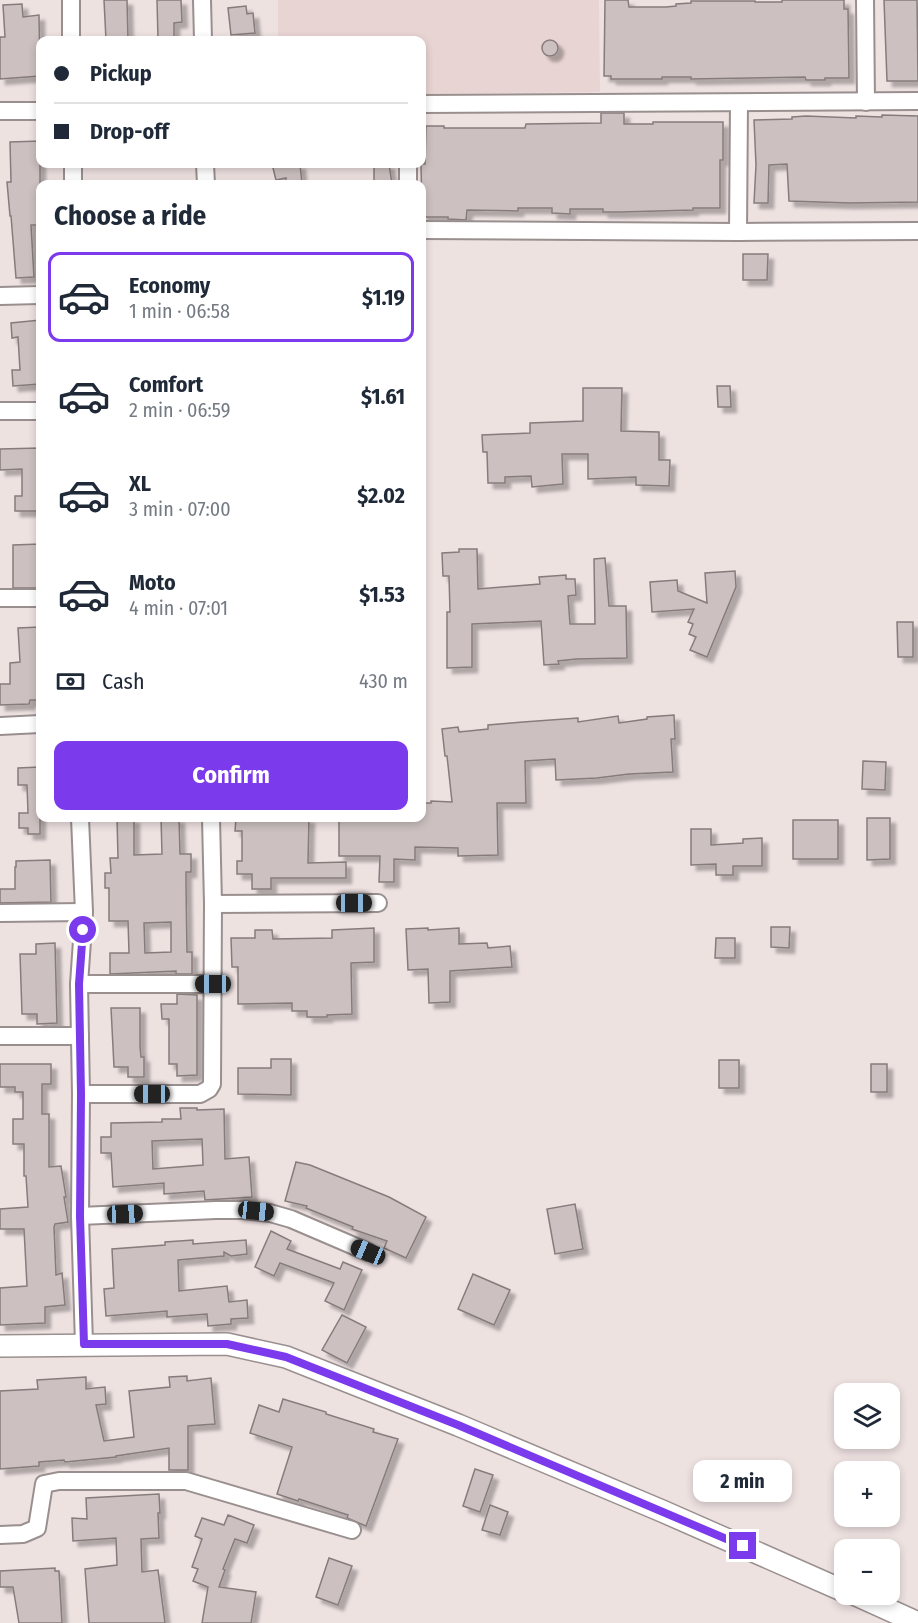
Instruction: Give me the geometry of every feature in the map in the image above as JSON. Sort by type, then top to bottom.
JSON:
[{"type":"street","points":[[71,0],[71,36]]},
{"type":"street","points":[[202,0],[203,36]]},
{"type":"street","points":[[865,0],[866,102]]},
{"type":"street","points":[[426,104],[918,101]]},
{"type":"street","points":[[738,232],[739,103]]},
{"type":"street","points":[[0,111],[36,111]]},
{"type":"street","points":[[426,230],[918,231]]},
{"type":"street","points":[[0,296],[36,295]]},
{"type":"street","points":[[0,411],[36,411]]},
{"type":"street","points":[[0,598],[36,598]]},
{"type":"street","points":[[0,726],[36,724]]},
{"type":"street","points":[[80,822],[84,912],[79,984],[80,1216],[84,1344]]},
{"type":"street","points":[[81,1094],[200,1094],[209,1089],[212,1084],[211,822]]},
{"type":"street","points":[[213,904],[378,903]]},
{"type":"street","points":[[0,913],[84,912]]},
{"type":"street","points":[[79,984],[213,984]]},
{"type":"street","points":[[0,1036],[80,1036]]},
{"type":"street","points":[[80,1216],[216,1210],[270,1213],[291,1219],[368,1252]]},
{"type":"street","points":[[0,1346],[227,1344],[286,1357],[479,1434],[834,1587]]},
{"type":"street","points":[[0,1535],[22,1534],[37,1528],[44,1484],[60,1481],[186,1481],[352,1530]]},
{"type":"street","points":[[878,1605],[918,1623]]},
{"type":"shaded area","points":[[278,0],[599,0],[600,92],[426,94],[426,36],[278,36]]},
{"type":"building","points":[[104,0],[127,0],[128,36],[106,36]]},
{"type":"building","points":[[157,0],[181,0],[182,22],[174,23],[174,36],[158,36]]},
{"type":"building","points":[[605,0],[628,0],[629,7],[666,7],[691,3],[691,1],[844,0],[844,9],[848,9],[849,78],[825,78],[825,80],[806,80],[805,77],[611,79],[611,76],[604,76]]},
{"type":"building","points":[[884,0],[917,0],[918,81],[887,81]]},
{"type":"building","points":[[22,4],[23,17],[39,15],[39,36],[36,36],[36,76],[0,79],[0,37],[5,37],[3,5]]},
{"type":"building","points":[[246,6],[247,14],[253,13],[255,33],[231,35],[228,8]]},
{"type":"building","points":[[550,40],[556,42],[558,48],[556,54],[550,56],[544,54],[542,48],[544,42]]},
{"type":"building","points":[[601,113],[624,113],[624,124],[723,122],[720,208],[621,212],[603,212],[603,209],[570,209],[570,214],[552,213],[552,208],[518,208],[518,211],[467,210],[466,220],[426,217],[426,180],[421,180],[421,168],[426,168],[426,126],[525,128],[526,124],[601,123]]},
{"type":"building","points":[[882,115],[918,116],[918,202],[789,201],[787,164],[769,165],[768,203],[754,203],[756,165],[754,120],[792,119],[792,117],[806,116],[882,117]]},
{"type":"building","points":[[36,141],[36,168],[40,168],[40,180],[36,180],[36,225],[31,225],[34,277],[16,278],[7,182],[11,182],[10,142]]},
{"type":"building","points":[[273,168],[300,168],[302,180],[286,180],[286,178],[276,180]]},
{"type":"building","points":[[374,168],[390,168],[391,180],[374,180]]},
{"type":"building","points":[[743,254],[768,254],[767,280],[743,280]]},
{"type":"building","points":[[36,320],[36,384],[13,386],[12,370],[20,370],[18,337],[12,338],[11,323]]},
{"type":"building","points":[[717,386],[730,386],[731,407],[718,407]]},
{"type":"building","points":[[583,388],[622,388],[621,431],[659,432],[659,460],[670,460],[669,486],[636,485],[636,477],[588,479],[588,454],[562,454],[563,484],[532,487],[531,476],[505,477],[505,483],[488,483],[487,452],[483,452],[482,435],[530,433],[530,423],[583,421]]},
{"type":"building","points":[[36,448],[36,511],[15,511],[15,496],[22,496],[22,469],[0,470],[0,449]]},
{"type":"building","points":[[36,544],[36,588],[13,588],[13,545]]},
{"type":"building","points":[[459,549],[477,549],[478,589],[540,584],[539,577],[566,575],[566,579],[575,579],[576,595],[568,596],[570,624],[595,624],[594,559],[605,558],[609,606],[626,606],[627,658],[576,659],[544,665],[541,621],[472,624],[472,667],[447,668],[449,576],[443,576],[442,553],[459,552]]},
{"type":"building","points":[[735,571],[736,587],[707,657],[690,650],[696,637],[689,634],[693,624],[688,622],[694,609],[652,612],[650,582],[677,580],[678,591],[707,603],[705,573]]},
{"type":"building","points":[[897,622],[913,622],[913,657],[898,657]]},
{"type":"building","points":[[36,627],[36,700],[30,700],[29,704],[0,705],[0,684],[10,684],[10,663],[20,662],[18,628]]},
{"type":"building","points":[[674,715],[675,739],[671,739],[673,772],[556,780],[555,759],[525,761],[526,803],[497,803],[498,855],[458,856],[458,848],[415,847],[415,860],[394,859],[394,882],[379,882],[380,856],[339,856],[339,822],[426,822],[426,803],[431,803],[431,801],[452,802],[442,729],[458,727],[459,732],[488,729],[488,725],[578,718],[578,722],[618,716],[619,723],[647,719],[647,717]]},
{"type":"building","points":[[863,761],[886,762],[885,790],[862,789]]},
{"type":"building","points":[[36,767],[36,822],[40,822],[40,834],[28,834],[28,828],[19,828],[19,813],[28,813],[27,785],[18,785],[18,768]]},
{"type":"building","points":[[867,818],[890,818],[890,859],[867,860]]},
{"type":"building","points":[[793,820],[838,820],[838,859],[793,859]]},
{"type":"building","points":[[117,822],[134,822],[134,855],[162,854],[161,822],[179,822],[180,854],[191,854],[191,872],[186,872],[186,886],[187,952],[192,952],[192,974],[176,974],[176,971],[110,974],[110,953],[129,953],[128,921],[109,921],[109,888],[105,888],[105,873],[111,873],[110,858],[118,858]],"holes":[[[171,922],[171,952],[145,953],[144,923]]]},
{"type":"building","points":[[236,822],[309,822],[308,863],[346,862],[346,878],[271,878],[271,889],[252,889],[252,874],[237,874],[237,861],[242,861],[242,831],[235,831]]},
{"type":"building","points":[[691,829],[711,829],[711,845],[743,843],[743,839],[762,838],[762,866],[733,866],[733,875],[716,875],[716,864],[691,865]]},
{"type":"building","points":[[50,860],[51,902],[0,903],[0,889],[15,889],[16,861]]},
{"type":"building","points":[[771,927],[790,927],[789,948],[771,947]]},
{"type":"building","points":[[374,928],[374,962],[351,963],[352,1014],[307,1017],[307,1011],[292,1011],[292,1003],[238,1004],[238,967],[232,967],[231,938],[255,938],[255,930],[272,930],[273,939],[332,938],[332,930]]},
{"type":"building","points":[[428,928],[428,930],[459,928],[459,944],[487,943],[488,948],[510,946],[512,967],[450,971],[450,1002],[429,1003],[428,969],[408,970],[406,929]]},
{"type":"building","points":[[716,938],[735,938],[735,958],[715,958]]},
{"type":"building","points":[[55,943],[57,1023],[37,1024],[37,1014],[22,1014],[20,954],[36,954],[36,944]]},
{"type":"building","points":[[177,994],[197,995],[197,1075],[177,1076],[177,1064],[169,1064],[169,1019],[162,1019],[161,1004],[177,1004]]},
{"type":"building","points":[[111,1008],[140,1008],[140,1046],[141,1057],[144,1057],[144,1077],[128,1077],[128,1067],[114,1067]]},
{"type":"building","points":[[271,1059],[291,1059],[291,1095],[238,1094],[238,1068],[271,1068]]},
{"type":"building","points":[[719,1060],[739,1060],[739,1088],[719,1088]]},
{"type":"building","points":[[0,1064],[51,1064],[51,1084],[42,1084],[42,1114],[49,1114],[49,1167],[61,1166],[68,1222],[55,1224],[54,1227],[56,1275],[62,1273],[65,1305],[45,1307],[45,1323],[0,1325],[0,1288],[27,1286],[24,1229],[0,1229],[0,1209],[28,1207],[26,1176],[24,1176],[24,1144],[13,1144],[13,1119],[23,1119],[23,1092],[15,1092],[15,1087],[0,1087]]},
{"type":"building","points":[[871,1064],[887,1064],[887,1092],[871,1092]]},
{"type":"building","points":[[180,1108],[224,1109],[225,1159],[249,1157],[252,1197],[205,1200],[204,1191],[164,1194],[164,1183],[113,1187],[111,1153],[101,1153],[101,1137],[111,1137],[111,1123],[162,1122],[162,1119],[181,1119]],"holes":[[[202,1139],[203,1165],[153,1169],[152,1141]]]},
{"type":"building","points":[[296,1162],[310,1165],[389,1197],[426,1217],[406,1258],[384,1248],[387,1241],[352,1229],[353,1227],[306,1208],[307,1206],[285,1201]]},
{"type":"building","points":[[575,1204],[583,1249],[555,1254],[547,1209]]},
{"type":"building","points":[[271,1231],[291,1241],[287,1249],[340,1269],[343,1262],[362,1270],[344,1310],[325,1301],[334,1283],[280,1263],[274,1276],[255,1267]]},
{"type":"building","points":[[193,1240],[193,1244],[246,1240],[247,1254],[231,1256],[224,1252],[224,1256],[178,1260],[179,1291],[227,1286],[229,1302],[247,1300],[248,1318],[231,1319],[231,1324],[208,1326],[207,1314],[167,1317],[167,1311],[106,1316],[104,1289],[114,1288],[112,1249],[165,1245],[165,1242]]},
{"type":"building","points":[[473,1274],[510,1290],[494,1325],[458,1309]]},
{"type":"building","points":[[342,1315],[366,1327],[347,1363],[322,1350]]},
{"type":"building","points":[[187,1376],[187,1381],[211,1378],[215,1424],[188,1426],[188,1470],[169,1470],[169,1448],[116,1457],[39,1462],[39,1466],[0,1469],[0,1391],[38,1389],[37,1380],[86,1377],[86,1389],[105,1387],[106,1404],[96,1405],[104,1441],[134,1437],[129,1391],[170,1387],[169,1377]]},
{"type":"building","points":[[283,1399],[326,1412],[326,1414],[374,1429],[373,1432],[398,1439],[366,1526],[347,1518],[348,1515],[277,1494],[292,1447],[250,1433],[259,1405],[279,1412]]},
{"type":"building","points":[[475,1469],[493,1475],[480,1512],[463,1506]]},
{"type":"building","points":[[159,1494],[159,1538],[141,1539],[142,1572],[158,1570],[165,1623],[89,1623],[85,1569],[117,1565],[116,1538],[73,1541],[72,1518],[87,1519],[86,1498]]},
{"type":"building","points":[[490,1505],[508,1512],[500,1535],[482,1530]]},
{"type":"building","points":[[228,1515],[254,1525],[247,1543],[235,1539],[223,1569],[225,1570],[219,1587],[256,1592],[251,1623],[202,1623],[208,1587],[193,1581],[198,1569],[192,1567],[202,1539],[195,1536],[202,1518],[224,1525]]},
{"type":"building","points":[[329,1558],[352,1566],[338,1605],[316,1597]]},
{"type":"building","points":[[55,1568],[55,1571],[59,1571],[62,1623],[19,1623],[13,1587],[0,1587],[0,1571]]},
{"type":"route","points":[[83,930],[79,984],[80,1216],[84,1344],[227,1344],[286,1357],[458,1425],[743,1546]]}]
